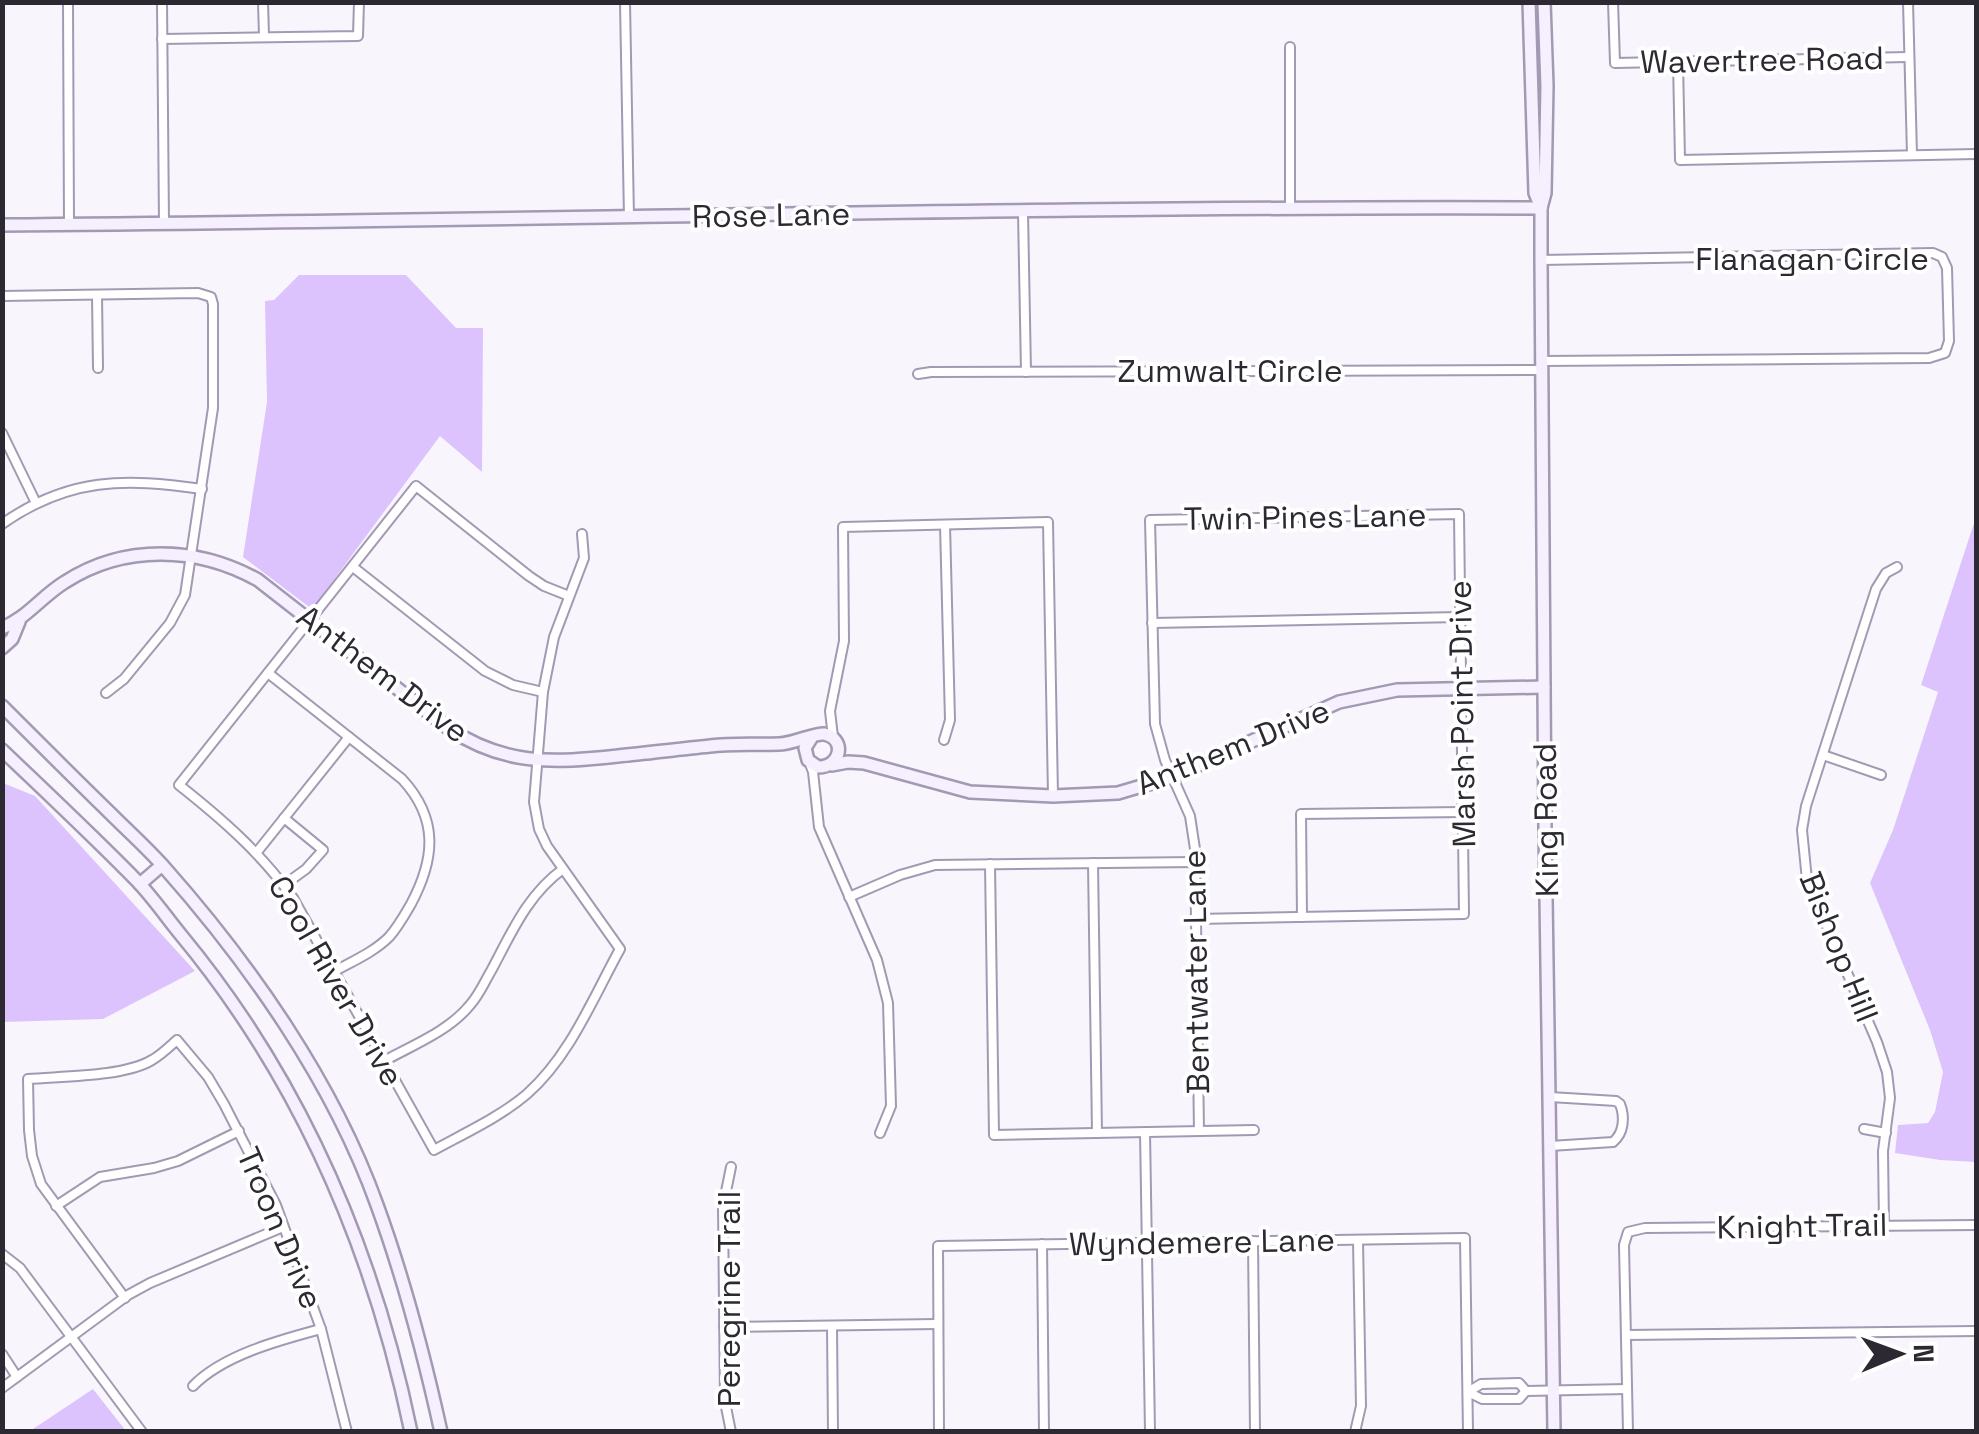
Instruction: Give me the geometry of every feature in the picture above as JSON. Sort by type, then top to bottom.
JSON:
[{"type":"street","points":[[68,2],[69,224]]},
{"type":"street","points":[[162,2],[164,224]]},
{"type":"street","points":[[263,2],[264,36]]},
{"type":"street","points":[[162,40],[358,36],[358,2]]},
{"type":"street","points":[[625,2],[629,218]]},
{"type":"street","name":"King Road","points":[[1530,2],[1535,193],[1540,208],[1541,260],[1554,1432]]},
{"type":"street","name":"King Road","points":[[1540,208],[1545,193],[1544,2]]},
{"type":"street","name":"Wavertree Road","points":[[1613,2],[1615,63],[1908,57]]},
{"type":"street","points":[[1908,2],[1912,155]]},
{"type":"street","points":[[1530,25],[1545,24]]},
{"type":"street","points":[[1290,47],[1290,207]]},
{"type":"street","points":[[1678,62],[1680,160],[1976,154]]},
{"type":"street","name":"Rose Lane","points":[[2,225],[1290,207],[1540,208]]},
{"type":"street","points":[[1023,212],[1026,372]]},
{"type":"street","name":"Flanagan Circle","points":[[1541,260],[1933,253],[1942,258],[1947,268],[1949,341],[1945,353],[1935,358],[1542,365]]},
{"type":"street","points":[[2,296],[198,293],[211,296],[214,304],[214,394],[185,594],[174,616],[124,679],[106,693]]},
{"type":"street","points":[[97,295],[98,368]]},
{"type":"street","name":"Zumwalt Circle","points":[[918,374],[1542,365]]},
{"type":"street","points":[[2,433],[36,503]]},
{"type":"street","points":[[2,524],[36,503],[73,489],[112,482],[151,482],[202,489]]},
{"type":"street","points":[[334,971],[375,948],[400,923],[425,874],[430,842],[425,816],[408,786],[268,673],[416,486],[536,581],[569,596]]},
{"type":"street","name":"Twin Pines Lane","points":[[1150,520],[1459,514]]},
{"type":"street","name":"Marsh Point Drive","points":[[1302,917],[1464,914],[1459,514]]},
{"type":"street","name":"Bentwater Lane","points":[[1150,520],[1155,724],[1164,760],[1190,816],[1196,862],[1199,1131]]},
{"type":"street","points":[[880,1133],[891,1106],[888,1003],[877,960],[819,827],[805,748],[824,726],[830,711],[844,641],[843,526],[1048,522],[1053,796]]},
{"type":"street","points":[[944,740],[950,720],[945,524]]},
{"type":"street","points":[[384,1060],[444,1028],[464,1012],[480,991],[530,900],[563,869],[547,846],[536,820],[534,802],[550,650],[584,558],[582,534]]},
{"type":"street","name":"Anthem Drive","points":[[2,628],[18,622],[54,589],[101,564],[152,554],[192,556],[226,564],[258,580],[458,735],[490,751],[538,761],[574,761],[698,747],[797,742],[814,736]]},
{"type":"street","points":[[352,567],[485,671],[513,685],[544,692]]},
{"type":"street","name":"Bishop Hill","points":[[1884,1225],[1883,1150],[1890,1098],[1887,1072],[1807,880],[1802,830],[1806,806],[1876,589],[1886,573],[1897,567]]},
{"type":"street","points":[[1152,623],[1460,617]]},
{"type":"street","name":"Anthem Drive","points":[[2,648],[12,639],[18,622]]},
{"type":"street","name":"Cool River Drive","points":[[268,673],[179,785],[230,826],[284,885],[434,1150],[503,1112],[544,1078],[564,1050],[620,948],[563,869]]},
{"type":"street","name":"Anthem Drive","points":[[828,766],[864,763],[970,792],[1053,796],[1118,793],[1172,777],[1339,702],[1397,690],[1544,687]]},
{"type":"street","points":[[2,706],[162,865],[230,948],[300,1050],[343,1128],[376,1202],[409,1299],[440,1432]]},
{"type":"street","points":[[814,789],[838,755],[830,711]]},
{"type":"street","points":[[814,736],[825,734],[834,740]]},
{"type":"street","points":[[257,852],[348,736]]},
{"type":"street","name":"Anthem Drive","points":[[834,740],[864,763]]},
{"type":"street","name":"Anthem Drive","points":[[777,744],[796,750],[809,762]]},
{"type":"street","points":[[2,750],[140,884],[212,972],[296,1103],[354,1231],[402,1388],[410,1432]]},
{"type":"street","points":[[1823,755],[1881,775]]},
{"type":"street","points":[[809,762],[818,768],[828,766]]},
{"type":"street","points":[[1196,919],[1302,917],[1301,814],[1463,812]]},
{"type":"street","points":[[284,818],[323,850],[284,885]]},
{"type":"street","points":[[849,897],[900,874],[935,866],[1196,862]]},
{"type":"street","points":[[1093,863],[1096,1133]]},
{"type":"street","points":[[990,864],[994,1135],[1254,1130]]},
{"type":"street","points":[[140,884],[162,865]]},
{"type":"street","name":"Troon Drive","points":[[56,1206],[41,1184],[32,1156],[28,1079],[133,1067],[150,1062],[177,1040],[208,1076],[276,1205],[321,1329],[347,1432]]},
{"type":"street","points":[[1550,1097],[1616,1101],[1622,1109],[1621,1132],[1609,1144],[1550,1146]]},
{"type":"street","points":[[1864,1129],[1886,1133]]},
{"type":"street","points":[[124,1298],[56,1206],[100,1177],[178,1161],[239,1131]]},
{"type":"street","points":[[1146,1132],[1150,1432]]},
{"type":"street","name":"Peregrine Trail","points":[[731,1167],[722,1206],[726,1410],[731,1432]]},
{"type":"street","name":"Knight Trail","points":[[1626,1335],[1624,1246],[1628,1232],[1645,1228],[1976,1225]]},
{"type":"street","points":[[2,1388],[150,1283],[283,1227]]},
{"type":"street","name":"Wyndemere Lane","points":[[937,1324],[938,1246],[1466,1238],[1468,1392]]},
{"type":"street","points":[[1355,1432],[1361,1406],[1358,1240]]},
{"type":"street","points":[[1252,1242],[1255,1432]]},
{"type":"street","points":[[1042,1244],[1044,1432]]},
{"type":"street","points":[[2,1254],[20,1268],[142,1432]]},
{"type":"street","points":[[724,1328],[937,1324],[939,1432]]},
{"type":"street","points":[[832,1326],[833,1432]]},
{"type":"street","points":[[193,1386],[207,1372],[253,1351],[321,1329]]},
{"type":"street","points":[[1628,1432],[1626,1335],[1976,1332]]},
{"type":"street","points":[[2,1354],[17,1378]]},
{"type":"street","points":[[1468,1392],[1481,1384],[1519,1384],[1526,1391]]},
{"type":"street","points":[[1468,1392],[1482,1399],[1519,1398],[1526,1391],[1627,1390]]},
{"type":"street","points":[[1468,1392],[1468,1432]]},
{"type":"shaded area","points":[[299,275],[406,275],[456,328],[483,328],[482,472],[440,436],[316,604],[309,607],[243,557],[267,402],[265,301],[274,300]]},
{"type":"shaded area","points":[[1976,517],[1976,1162],[1895,1153],[1898,1125],[1928,1123],[1935,1112],[1943,1072],[1930,1030],[1870,883],[1893,830],[1938,692],[1921,685]]},
{"type":"shaded area","points":[[3,783],[35,796],[195,971],[103,1019],[3,1022]]},
{"type":"shaded area","points":[[93,1389],[126,1431],[30,1431]]}]
